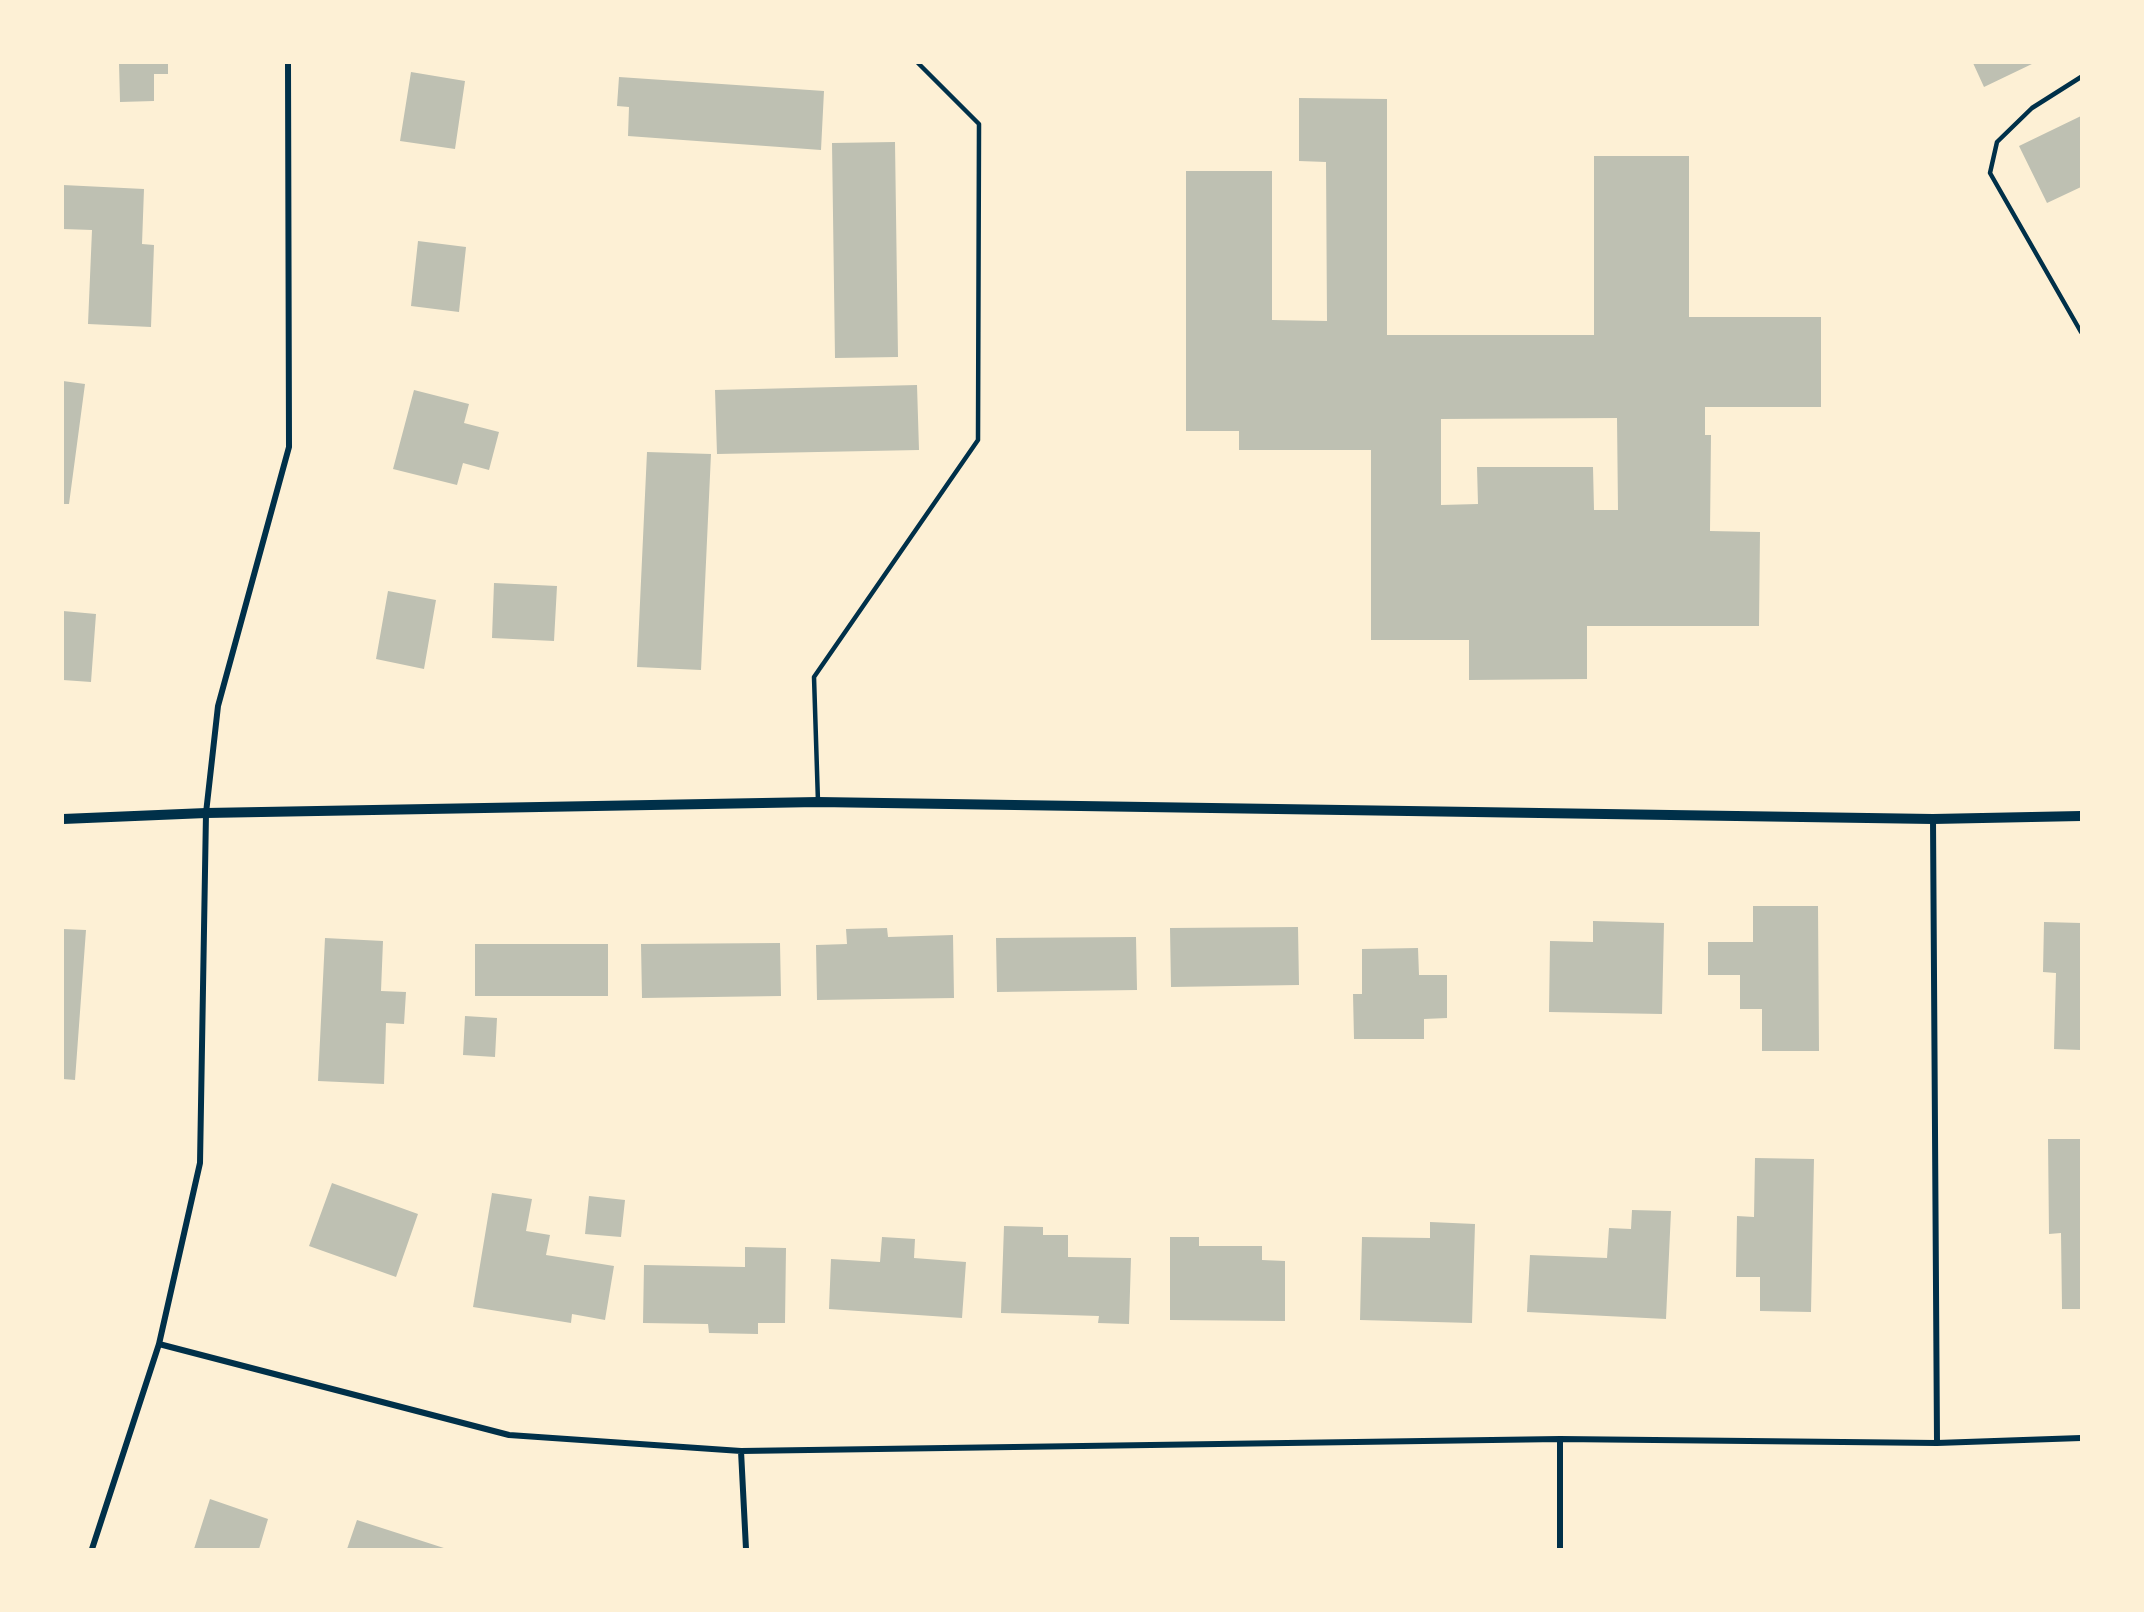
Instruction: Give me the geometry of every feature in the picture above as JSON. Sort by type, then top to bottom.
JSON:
[{"type":"street","points":[[92,1549],[159,1344],[200,1163],[206,813],[218,706],[289,447],[288,63]]},
{"type":"street","points":[[63,819],[206,813],[818,802],[1933,819],[2081,816]]},
{"type":"street","points":[[1933,819],[1937,1443]]},
{"type":"street","points":[[159,1344],[508,1435],[741,1451],[1560,1439],[1937,1443],[2081,1438]]},
{"type":"street","points":[[1560,1439],[1560,1549]]},
{"type":"street","points":[[741,1451],[747,1549]]},
{"type":"lane","points":[[818,802],[814,677],[978,440],[979,124],[918,63]]},
{"type":"lane","points":[[2081,77],[2032,108],[1996,142],[1990,173],[2081,332]]},
{"type":"building","points":[[119,63],[168,63],[168,74],[154,74],[154,101],[120,102]]},
{"type":"building","points":[[1973,63],[2034,63],[1984,87]]},
{"type":"building","points":[[411,72],[465,81],[455,149],[400,141]]},
{"type":"building","points":[[619,77],[824,91],[821,150],[628,136],[629,107],[617,106]]},
{"type":"building","points":[[1299,98],[1387,99],[1387,335],[1594,335],[1594,156],[1689,156],[1689,317],[1821,317],[1821,407],[1705,407],[1705,435],[1711,435],[1710,531],[1760,532],[1759,626],[1587,626],[1587,679],[1469,680],[1469,640],[1371,640],[1371,450],[1239,450],[1239,431],[1186,431],[1186,171],[1272,171],[1272,320],[1327,321],[1326,162],[1299,161]],"holes":[[[1617,418],[1618,510],[1594,510],[1593,467],[1477,467],[1478,504],[1441,505],[1441,419]]]},
{"type":"building","points":[[2081,116],[2081,187],[2047,203],[2019,146]]},
{"type":"building","points":[[895,142],[898,357],[835,358],[832,143]]},
{"type":"building","points":[[63,185],[144,189],[142,244],[154,245],[151,327],[88,324],[92,230],[63,229]]},
{"type":"building","points":[[418,241],[466,247],[459,312],[411,306]]},
{"type":"building","points":[[63,381],[85,384],[69,504],[63,504]]},
{"type":"building","points":[[917,385],[919,450],[717,454],[715,390]]},
{"type":"building","points":[[414,390],[469,404],[464,423],[499,432],[489,470],[463,463],[457,485],[393,469]]},
{"type":"building","points":[[647,452],[711,454],[701,670],[637,667]]},
{"type":"building","points":[[494,583],[557,586],[554,641],[492,638]]},
{"type":"building","points":[[388,591],[436,600],[424,669],[376,659]]},
{"type":"building","points":[[63,611],[96,614],[91,682],[63,680]]},
{"type":"building","points":[[1753,906],[1818,906],[1819,1051],[1762,1051],[1762,1009],[1740,1009],[1740,975],[1708,975],[1708,942],[1753,942]]},
{"type":"building","points":[[1593,921],[1664,923],[1662,1014],[1549,1012],[1550,941],[1593,942]]},
{"type":"building","points":[[2044,922],[2081,923],[2081,1050],[2054,1049],[2056,973],[2043,972]]},
{"type":"building","points":[[1298,927],[1299,985],[1171,987],[1170,928]]},
{"type":"building","points":[[887,928],[888,937],[953,935],[954,998],[817,1000],[816,945],[847,944],[846,929]]},
{"type":"building","points":[[63,929],[86,930],[75,1080],[63,1079]]},
{"type":"building","points":[[1136,937],[1137,990],[997,992],[996,938]]},
{"type":"building","points":[[325,938],[383,941],[381,991],[406,992],[404,1024],[386,1023],[384,1084],[318,1081]]},
{"type":"building","points":[[780,943],[781,996],[642,998],[641,944]]},
{"type":"building","points":[[475,944],[608,944],[608,996],[475,996]]},
{"type":"building","points":[[1418,948],[1419,975],[1447,975],[1447,1018],[1424,1019],[1424,1039],[1354,1039],[1353,994],[1362,994],[1362,949]]},
{"type":"building","points":[[465,1016],[497,1018],[495,1057],[463,1055]]},
{"type":"building","points":[[2048,1139],[2081,1139],[2081,1309],[2062,1309],[2061,1233],[2049,1234]]},
{"type":"building","points":[[1755,1158],[1814,1159],[1811,1312],[1760,1311],[1760,1277],[1736,1277],[1737,1216],[1754,1217]]},
{"type":"building","points":[[332,1183],[418,1214],[396,1277],[309,1246]]},
{"type":"building","points":[[492,1193],[532,1199],[526,1231],[550,1235],[546,1255],[614,1266],[605,1320],[572,1314],[571,1323],[473,1307]]},
{"type":"building","points":[[589,1196],[625,1200],[621,1237],[585,1234]]},
{"type":"building","points":[[1632,1210],[1671,1211],[1666,1319],[1527,1312],[1530,1255],[1607,1258],[1609,1228],[1631,1229]]},
{"type":"building","points":[[1430,1222],[1475,1224],[1472,1323],[1360,1320],[1362,1237],[1430,1238]]},
{"type":"building","points":[[1004,1226],[1043,1227],[1043,1235],[1068,1235],[1068,1257],[1131,1258],[1129,1324],[1098,1323],[1099,1316],[1001,1313]]},
{"type":"building","points":[[882,1237],[915,1239],[914,1258],[966,1262],[962,1318],[829,1309],[831,1259],[880,1262]]},
{"type":"building","points":[[1170,1237],[1199,1237],[1199,1246],[1262,1246],[1262,1260],[1285,1261],[1285,1321],[1170,1320]]},
{"type":"building","points":[[745,1247],[786,1248],[785,1323],[758,1323],[758,1334],[709,1333],[708,1324],[643,1323],[644,1265],[745,1267]]},
{"type":"building","points":[[210,1499],[268,1519],[259,1549],[194,1549]]},
{"type":"building","points":[[357,1520],[447,1549],[347,1549]]}]
